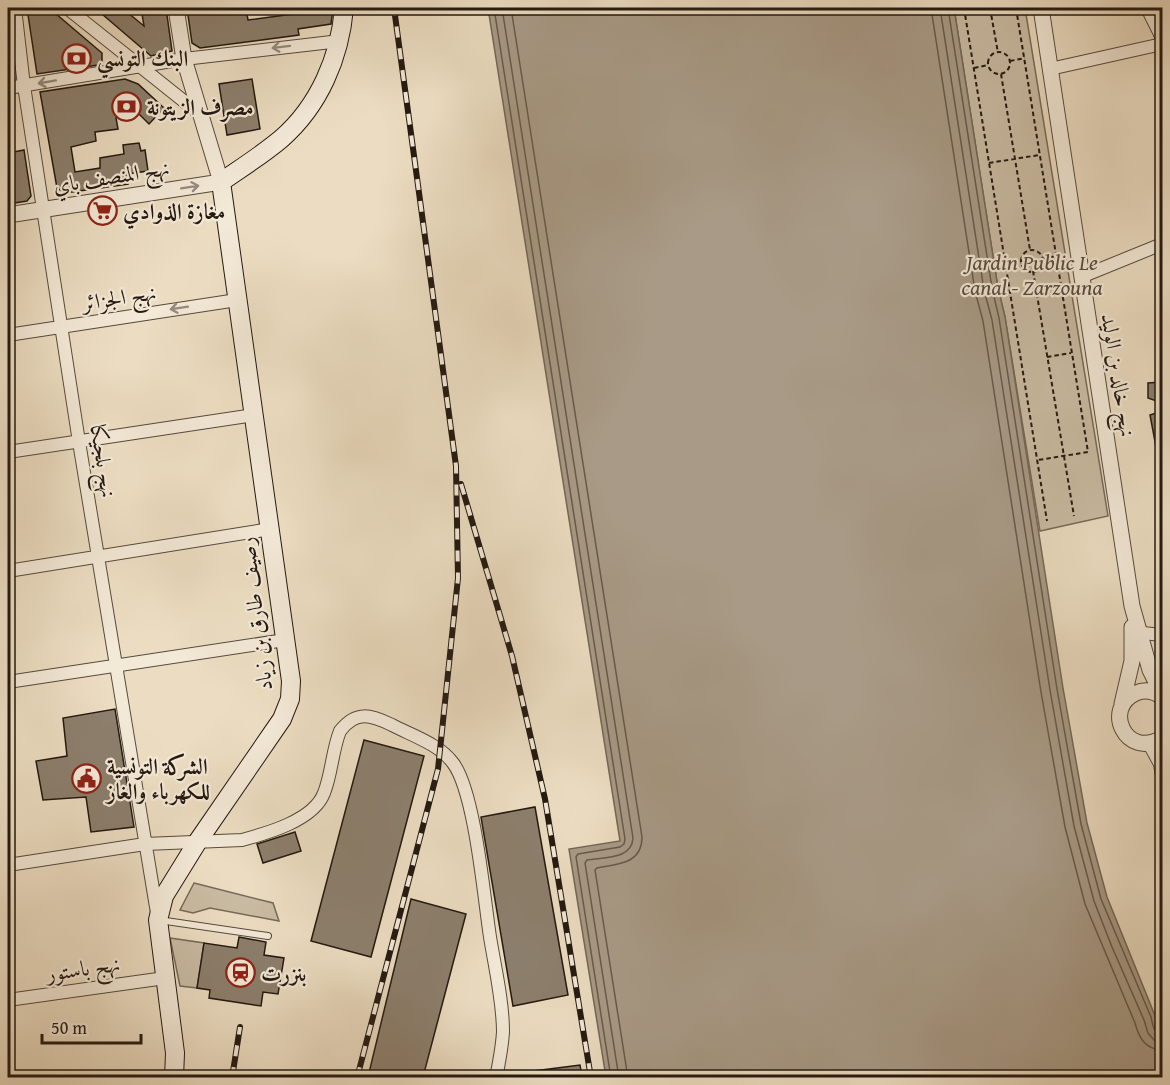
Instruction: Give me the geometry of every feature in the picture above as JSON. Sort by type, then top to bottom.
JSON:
[{"type":"main road","points":[[221,182],[282,138],[302,117],[331,68],[339,40],[344,8]]},
{"type":"main road","name":"رصيف طارق بن زياد","points":[[174,1077],[174,1053],[159,920],[164,896],[198,841],[282,719],[290,699],[291,681],[221,182]]},
{"type":"street","name":"نهج بلجيكا","points":[[15,8],[24,86],[80,442],[159,920]]},
{"type":"street","points":[[66,8],[200,114]]},
{"type":"street","name":"رصيف طارق بن زياد","points":[[176,8],[183,59],[221,182]]},
{"type":"street","name":"نهج خالد بن الوليد","points":[[1041,8],[1136,632],[1162,695]]},
{"type":"street","points":[[1146,8],[1162,38]]},
{"type":"street","points":[[8,88],[183,59],[339,40]]},
{"type":"street","points":[[1050,69],[1162,44]]},
{"type":"street","name":"نهج المنصف باي","points":[[8,215],[221,182]]},
{"type":"street","points":[[1081,277],[1162,244]]},
{"type":"street","name":"نهج الجزائر","points":[[8,335],[237,300]]},
{"type":"street","points":[[8,452],[254,415]]},
{"type":"street","points":[[8,571],[270,529]]},
{"type":"street","points":[[1136,632],[1162,635]]},
{"type":"street","name":"نهج خالد بن الوليد","points":[[1122,706],[1136,632]]},
{"type":"street","points":[[8,682],[285,640]]},
{"type":"street","points":[[1162,695],[1141,691],[1126,699],[1119,714],[1122,730],[1134,741],[1157,741],[1162,776]]},
{"type":"street","points":[[8,866],[145,844],[242,840],[253,837],[305,816],[314,810],[324,792],[340,731],[345,724],[353,718],[362,716],[380,720],[441,749],[455,765],[464,788],[472,820],[502,1020],[501,1057],[496,1077]]},
{"type":"street","name":"نهج باستور","points":[[8,1000],[165,978]]},
{"type":"lane","points":[[159,920],[268,936]]},
{"type":"path","points":[[964,8],[1047,521]]},
{"type":"path","points":[[990,8],[998,53]]},
{"type":"path","points":[[1016,8],[1088,452],[1037,460]]},
{"type":"path","points":[[998,53],[1004,54],[1010,61],[1009,68],[1001,74],[994,72],[989,65],[991,56],[998,53]]},
{"type":"path","points":[[1010,61],[1025,58]]},
{"type":"path","points":[[974,68],[989,65]]},
{"type":"path","points":[[1001,74],[1030,250]]},
{"type":"path","points":[[989,163],[1040,155]]},
{"type":"path","points":[[1030,250],[1039,253],[1042,259],[1039,268],[1033,271],[1026,270],[1021,263],[1023,254],[1030,250]]},
{"type":"path","points":[[1042,259],[1056,256]]},
{"type":"path","points":[[1006,266],[1021,263]]},
{"type":"path","points":[[1033,271],[1074,516]]},
{"type":"path","points":[[1047,357],[1072,353]]},
{"type":"green space","name":"Jardin Public Le canal - Zarzouna","points":[[954,8],[1025,8],[1108,516],[1040,531],[1005,317],[998,288]]},
{"type":"green space","points":[[194,883],[273,903],[279,921],[210,908],[193,913],[180,910]]},
{"type":"green space","points":[[170,938],[204,943],[197,988],[180,986]]},
{"type":"water","points":[[488,8],[954,8],[1063,688],[1087,823],[1107,897],[1162,1033],[1162,1077],[606,1077],[569,849],[620,841]]},
{"type":"building","points":[[27,8],[49,8],[102,53],[102,61],[98,65],[37,74]]},
{"type":"building","points":[[95,8],[122,8],[144,26],[141,8],[166,8],[172,51],[151,56]]},
{"type":"building","points":[[187,8],[246,8],[248,20],[300,13],[300,8],[333,8],[331,24],[298,29],[299,35],[200,48],[192,43]]},
{"type":"building","points":[[125,79],[138,84],[164,108],[149,124],[128,103],[116,118],[118,129],[95,132],[96,141],[71,147],[75,172],[100,168],[100,158],[124,154],[123,145],[139,143],[141,151],[145,150],[148,171],[126,174],[128,184],[65,193],[57,188],[40,92]]},
{"type":"building","points":[[252,79],[260,129],[227,135],[219,84]]},
{"type":"building","points":[[24,150],[31,196],[27,201],[8,204],[8,153]]},
{"type":"building","points":[[1162,382],[1162,403],[1148,398],[1148,383]]},
{"type":"building","points":[[1162,411],[1162,451],[1157,452],[1150,415]]},
{"type":"building","name":"الشركة التونسية للكهرباء والغاز","points":[[115,709],[134,827],[91,832],[86,797],[43,800],[36,761],[67,756],[63,718]]},
{"type":"building","points":[[364,740],[424,756],[371,957],[311,941]]},
{"type":"building","points":[[535,807],[568,995],[513,1006],[481,817]]},
{"type":"building","points":[[295,832],[301,851],[263,863],[257,844]]},
{"type":"building","points":[[411,899],[466,914],[423,1077],[368,1077]]},
{"type":"building","name":"بنزرت","points":[[239,937],[266,942],[264,955],[284,958],[278,994],[263,992],[261,1006],[209,998],[210,990],[197,988],[204,943],[237,948]]},
{"type":"building","points":[[580,1065],[582,1077],[535,1077],[534,1071]]},
{"type":"railway","points":[[357,1078],[438,769],[458,578],[456,466],[394,8]]},
{"type":"railway","points":[[461,484],[512,656],[545,799],[591,1078]]},
{"type":"railway","points":[[232,1078],[240,1027]]},
{"type":"place","name":"البنك التونسي","points":[[76,58]]},
{"type":"place","name":"مصرف الزيتونة","points":[[126,107]]},
{"type":"place","name":"مغازة الذوادي","points":[[102,211]]},
{"type":"place","name":"الشركة التونسية للكهرباء والغاز","points":[[86,779]]},
{"type":"place","name":"بنزرت","points":[[240,973]]}]
